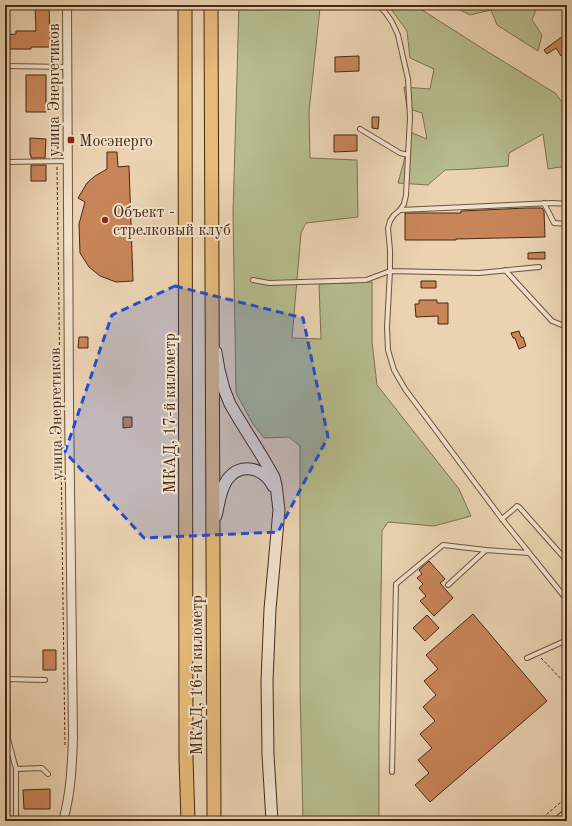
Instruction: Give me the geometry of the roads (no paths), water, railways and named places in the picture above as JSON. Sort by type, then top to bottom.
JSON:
[{"type":"highway","name":"МКАД, 17-й километр","points":[[185,5],[186,750],[188,821]]},
{"type":"highway","points":[[211,5],[212,528]]},
{"type":"highway","name":"МКАД, 16-й километр","points":[[212,528],[214,821]]},
{"type":"main road","points":[[212,330],[219,370],[230,404],[274,477],[276,485],[279,510],[270,609],[267,681],[268,755],[272,821]]},
{"type":"main road","points":[[212,528],[223,487],[231,475],[237,471],[254,469],[261,472],[272,484],[277,495]]},
{"type":"main road","points":[[560,821],[567,815]]},
{"type":"street","name":"улица Энергетиков","points":[[64,821],[72,773],[73,737],[69,402],[67,5]]},
{"type":"lane","points":[[378,5],[392,22],[398,35],[408,79],[410,117],[406,195],[404,204],[394,215],[388,228],[390,271],[387,327],[388,350],[394,370],[405,389],[502,519],[567,600]]},
{"type":"lane","points":[[5,66],[67,67]]},
{"type":"lane","points":[[360,129],[408,155]]},
{"type":"lane","points":[[5,162],[68,161]]},
{"type":"lane","points":[[400,210],[544,203],[567,204]]},
{"type":"lane","points":[[544,203],[554,223],[567,224]]},
{"type":"lane","points":[[253,280],[269,283],[366,280],[390,271],[479,273],[539,266]]},
{"type":"lane","points":[[505,270],[552,321],[567,326]]},
{"type":"lane","points":[[5,506],[6,679],[8,739],[16,769],[16,821]]},
{"type":"lane","points":[[502,519],[519,507],[567,561]]},
{"type":"lane","points":[[392,772],[396,584],[442,545],[529,553]]},
{"type":"lane","points":[[448,584],[486,550]]},
{"type":"lane","points":[[527,658],[567,640]]},
{"type":"lane","points":[[6,679],[45,680]]},
{"type":"lane","points":[[16,769],[42,768],[48,774]]},
{"type":"place","name":"Мосэнерго","points":[[71,140]]},
{"type":"place","name":"Объект - стрелковый клуб","points":[[105,220]]}]
